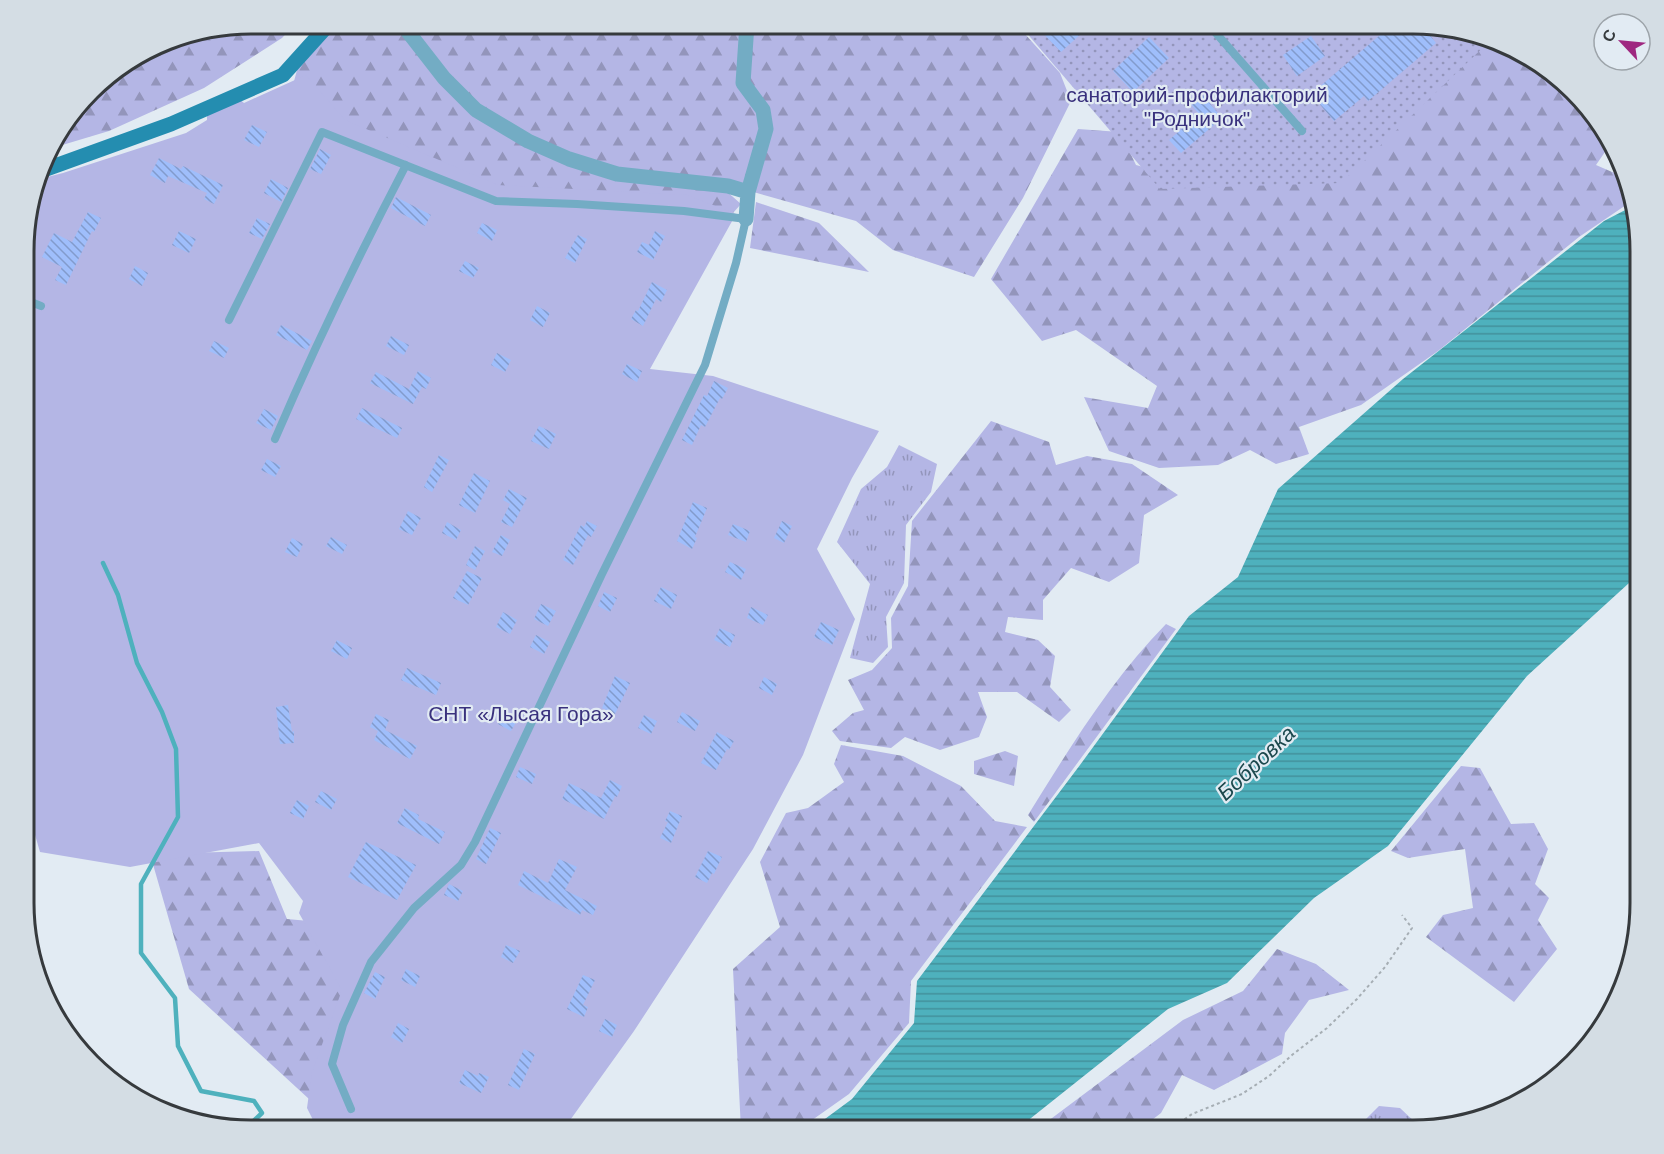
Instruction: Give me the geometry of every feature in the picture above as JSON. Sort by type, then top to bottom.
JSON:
[{"type":"main road","points":[[51,167],[171,124],[283,75],[320,34]]},
{"type":"street","points":[[410,34],[444,78],[476,110],[528,141],[569,159],[617,174],[728,186],[748,192]]},
{"type":"street","points":[[746,34],[743,83],[763,110],[766,129],[748,192],[746,219]]},
{"type":"lane","points":[[1217,34],[1302,131]]},
{"type":"lane","points":[[229,320],[322,132],[496,201],[684,211],[746,219],[736,263],[705,365],[602,574],[475,842],[461,865],[414,908],[371,962],[343,1025],[332,1064],[351,1109]]},
{"type":"lane","points":[[275,439],[355,262],[406,165]]},
{"type":"lane","points":[[34,303],[41,306]]},
{"type":"path","points":[[1184,1120],[1192,1114],[1242,1094],[1269,1076],[1327,1028],[1385,967],[1412,928],[1402,915]]},
{"type":"green space","points":[[286,34],[204,88],[109,131],[63,145],[79,119],[108,88],[131,71],[168,51],[223,36]]},
{"type":"green space","points":[[318,34],[403,34],[436,78],[555,158],[724,189],[741,204],[733,213],[509,198],[290,96],[303,48]]},
{"type":"green space","points":[[416,34],[1025,34],[1060,73],[1071,101],[1023,198],[974,277],[893,250],[856,221],[718,182],[611,171],[538,144],[471,103]]},
{"type":"green space","name":"санаторий-профилакторий \"Родничок\"","points":[[1028,34],[1412,34],[1441,36],[1484,47],[1341,183],[1160,189]]},
{"type":"green space","points":[[1473,43],[1496,51],[1533,71],[1556,88],[1576,108],[1605,152],[1596,165],[1615,173],[1624,206],[1579,237],[1438,351],[1361,405],[1299,427],[1309,454],[1276,464],[1250,450],[1218,465],[1159,468],[1109,451],[1084,397],[1148,408],[1157,386],[1076,330],[1042,341],[991,279],[1078,129],[1120,132],[1136,165],[1210,185]]},
{"type":"green space","name":"СНТ «Лысая Гора»","points":[[306,75],[345,120],[498,185],[687,195],[736,214],[650,369],[713,376],[879,431],[852,478],[817,549],[855,619],[803,755],[753,849],[634,1031],[570,1120],[313,1120],[307,1108],[312,1072],[342,990],[299,913],[303,901],[259,843],[130,867],[40,852],[34,831],[34,252],[36,223],[42,195],[48,177],[186,133],[207,120],[207,113],[238,98],[244,103]]},
{"type":"green space","points":[[756,202],[819,223],[869,272],[750,248]]},
{"type":"green space","points":[[991,421],[1049,442],[1056,465],[1087,456],[1132,464],[1178,495],[1144,515],[1139,563],[1109,582],[1071,568],[1043,600],[1043,620],[1008,617],[1005,632],[1038,640],[1055,656],[1050,687],[1071,710],[1059,722],[1017,692],[978,692],[987,717],[979,737],[940,750],[905,737],[891,748],[840,741],[832,731],[853,713],[864,710],[848,680],[872,670],[892,648],[891,618],[908,586],[912,521]]},
{"type":"green space","points":[[899,445],[937,464],[931,492],[906,525],[904,583],[886,617],[888,647],[873,663],[850,658],[870,584],[837,542],[861,489],[887,467]]},
{"type":"green space","points":[[1166,624],[1176,629],[1034,822],[1028,815],[1075,740],[1127,668]]},
{"type":"green space","points":[[841,745],[903,756],[961,786],[995,821],[1027,827],[911,981],[909,1023],[849,1094],[812,1120],[741,1120],[733,969],[780,927],[760,862],[786,813],[808,808],[844,782],[834,764]]},
{"type":"green space","points":[[1005,751],[1018,756],[1014,786],[974,774],[974,761]]},
{"type":"green space","points":[[1461,766],[1480,768],[1511,824],[1534,823],[1548,849],[1535,884],[1549,898],[1538,920],[1557,949],[1514,1002],[1426,937],[1443,915],[1473,908],[1465,849],[1408,858],[1391,851]]},
{"type":"green space","points":[[259,851],[287,919],[309,921],[348,983],[309,1099],[189,989],[150,854]]},
{"type":"green space","points":[[1277,949],[1316,964],[1349,990],[1309,1000],[1285,1033],[1282,1054],[1214,1090],[1182,1075],[1161,1113],[1152,1120],[1049,1120],[1183,1020],[1243,991]]},
{"type":"green space","points":[[1379,1106],[1400,1108],[1413,1120],[1412,1120],[1365,1120]]},
{"type":"water","name":"Бобровка","points":[[1625,210],[1630,252],[1630,582],[1527,676],[1388,846],[1314,898],[1227,983],[1168,1009],[1029,1120],[824,1120],[852,1099],[914,1023],[917,981],[1189,616],[1238,577],[1278,489],[1403,379],[1604,221]]},
{"type":"building","points":[[1044,34],[1081,34],[1061,52]]},
{"type":"building","points":[[1381,34],[1430,35],[1436,43],[1368,101],[1364,96],[1334,121],[1311,94]]},
{"type":"building","points":[[1311,36],[1325,56],[1297,76],[1283,55]]},
{"type":"building","points":[[1149,37],[1169,58],[1133,92],[1113,71]]},
{"type":"building","points":[[1200,92],[1222,118],[1181,153],[1169,140],[1199,114],[1189,102]]},
{"type":"building","points":[[252,125],[267,132],[259,147],[244,140]]},
{"type":"building","points":[[320,149],[331,155],[321,174],[310,169]]},
{"type":"building","points":[[159,158],[181,169],[183,166],[223,185],[214,204],[204,199],[207,193],[168,176],[165,183],[150,175]]},
{"type":"building","points":[[271,179],[288,188],[281,202],[264,193]]},
{"type":"building","points":[[396,197],[431,215],[425,226],[391,208]]},
{"type":"building","points":[[88,212],[101,218],[94,232],[92,231],[66,285],[55,280],[62,267],[42,257],[54,233],[72,242]]},
{"type":"building","points":[[257,218],[270,224],[262,239],[249,233]]},
{"type":"building","points":[[482,223],[497,230],[492,241],[477,233]]},
{"type":"building","points":[[179,231],[196,239],[189,253],[172,245]]},
{"type":"building","points":[[655,231],[665,236],[653,260],[637,252],[642,242],[649,245]]},
{"type":"building","points":[[578,235],[587,239],[575,263],[565,258]]},
{"type":"building","points":[[465,261],[479,268],[473,278],[459,271]]},
{"type":"building","points":[[135,266],[148,273],[142,286],[129,279]]},
{"type":"building","points":[[652,282],[667,290],[661,302],[656,299],[643,326],[631,319],[636,310],[638,311]]},
{"type":"building","points":[[537,306],[550,313],[543,327],[530,320]]},
{"type":"building","points":[[281,325],[312,341],[307,350],[276,335]]},
{"type":"building","points":[[391,336],[409,345],[404,355],[386,346]]},
{"type":"building","points":[[214,341],[229,348],[224,358],[209,351]]},
{"type":"building","points":[[497,353],[511,360],[505,372],[491,365]]},
{"type":"building","points":[[627,364],[642,371],[637,382],[622,374]]},
{"type":"building","points":[[418,371],[431,378],[426,389],[422,387],[413,404],[370,383],[376,372],[409,389]]},
{"type":"building","points":[[714,381],[728,388],[722,399],[720,398],[705,427],[701,425],[692,445],[682,440],[704,395],[707,396]]},
{"type":"building","points":[[362,408],[402,428],[397,438],[356,419]]},
{"type":"building","points":[[264,409],[278,416],[271,430],[256,423]]},
{"type":"building","points":[[539,426],[556,434],[549,449],[531,441]]},
{"type":"building","points":[[439,455],[449,460],[432,492],[424,487]]},
{"type":"building","points":[[267,459],[281,466],[275,477],[261,470]]},
{"type":"building","points":[[474,473],[490,481],[475,513],[459,505]]},
{"type":"building","points":[[509,489],[527,498],[512,527],[501,522],[510,504],[503,500]]},
{"type":"building","points":[[693,502],[707,508],[692,549],[677,541]]},
{"type":"building","points":[[408,511],[421,518],[412,535],[399,529]]},
{"type":"building","points":[[587,521],[597,526],[591,537],[588,535],[573,565],[563,560],[581,525],[584,527]]},
{"type":"building","points":[[782,521],[792,526],[784,543],[774,538]]},
{"type":"building","points":[[447,522],[461,530],[456,540],[442,533]]},
{"type":"building","points":[[733,524],[750,531],[746,542],[728,535]]},
{"type":"building","points":[[501,535],[510,540],[502,556],[492,552]]},
{"type":"building","points":[[331,537],[347,545],[342,554],[326,546]]},
{"type":"building","points":[[292,538],[303,544],[297,557],[285,552]]},
{"type":"building","points":[[475,546],[485,551],[475,570],[466,565]]},
{"type":"building","points":[[730,562],[746,569],[741,580],[725,572]]},
{"type":"building","points":[[467,571],[482,578],[468,605],[453,598]]},
{"type":"building","points":[[661,587],[677,595],[671,609],[654,601]]},
{"type":"building","points":[[604,592],[617,598],[610,612],[598,606]]},
{"type":"building","points":[[541,604],[556,611],[548,626],[534,619]]},
{"type":"building","points":[[751,607],[768,615],[763,625],[747,618]]},
{"type":"building","points":[[503,612],[517,620],[510,634],[496,627]]},
{"type":"building","points":[[821,622],[839,630],[832,645],[814,637]]},
{"type":"building","points":[[720,628],[735,635],[730,647],[714,640]]},
{"type":"building","points":[[536,635],[550,642],[544,654],[530,647]]},
{"type":"building","points":[[337,640],[352,648],[347,659],[331,651]]},
{"type":"building","points":[[407,668],[441,683],[436,695],[401,680]]},
{"type":"building","points":[[615,676],[630,683],[615,714],[602,708]]},
{"type":"building","points":[[764,677],[777,684],[772,695],[759,688]]},
{"type":"building","points":[[288,705],[292,732],[294,731],[294,743],[280,744],[276,707]]},
{"type":"building","points":[[504,712],[518,719],[511,731],[498,724]]},
{"type":"building","points":[[682,712],[700,721],[695,731],[677,722]]},
{"type":"building","points":[[376,714],[389,720],[385,730],[417,746],[410,759],[374,740],[378,731],[370,727]]},
{"type":"building","points":[[644,715],[657,721],[651,734],[638,728]]},
{"type":"building","points":[[717,732],[734,741],[716,770],[701,763]]},
{"type":"building","points":[[520,767],[536,774],[532,784],[516,777]]},
{"type":"building","points":[[610,780],[622,786],[604,819],[562,799],[569,783],[601,798]]},
{"type":"building","points":[[321,791],[337,799],[331,810],[315,802]]},
{"type":"building","points":[[297,800],[309,806],[303,819],[290,813]]},
{"type":"building","points":[[405,808],[419,815],[418,819],[445,832],[439,844],[397,823]]},
{"type":"building","points":[[670,811],[682,816],[671,843],[660,838],[668,822],[665,821]]},
{"type":"building","points":[[490,828],[501,833],[486,864],[476,859]]},
{"type":"building","points":[[366,842],[416,865],[397,900],[348,877]]},
{"type":"building","points":[[708,851],[722,857],[707,883],[695,877]]},
{"type":"building","points":[[559,859],[577,867],[565,890],[597,906],[593,915],[582,910],[580,915],[518,885],[524,871],[548,883]]},
{"type":"building","points":[[449,884],[463,891],[458,901],[444,895]]},
{"type":"building","points":[[506,945],[520,951],[513,963],[501,957]]},
{"type":"building","points":[[406,969],[420,976],[415,987],[401,980]]},
{"type":"building","points":[[375,972],[385,977],[375,999],[364,993]]},
{"type":"building","points":[[583,975],[595,980],[583,1005],[588,1007],[584,1017],[567,1009]]},
{"type":"building","points":[[605,1019],[617,1025],[612,1037],[599,1031]]},
{"type":"building","points":[[398,1023],[409,1029],[402,1043],[391,1037]]},
{"type":"building","points":[[524,1049],[535,1054],[519,1090],[508,1085]]},
{"type":"building","points":[[465,1070],[478,1076],[479,1073],[489,1077],[481,1093],[459,1083]]},
{"type":"waterway","points":[[103,563],[118,595],[137,663],[162,712],[176,749],[178,817],[141,884],[141,953],[175,998],[178,1046],[201,1091],[254,1101],[262,1113],[255,1120]]}]
